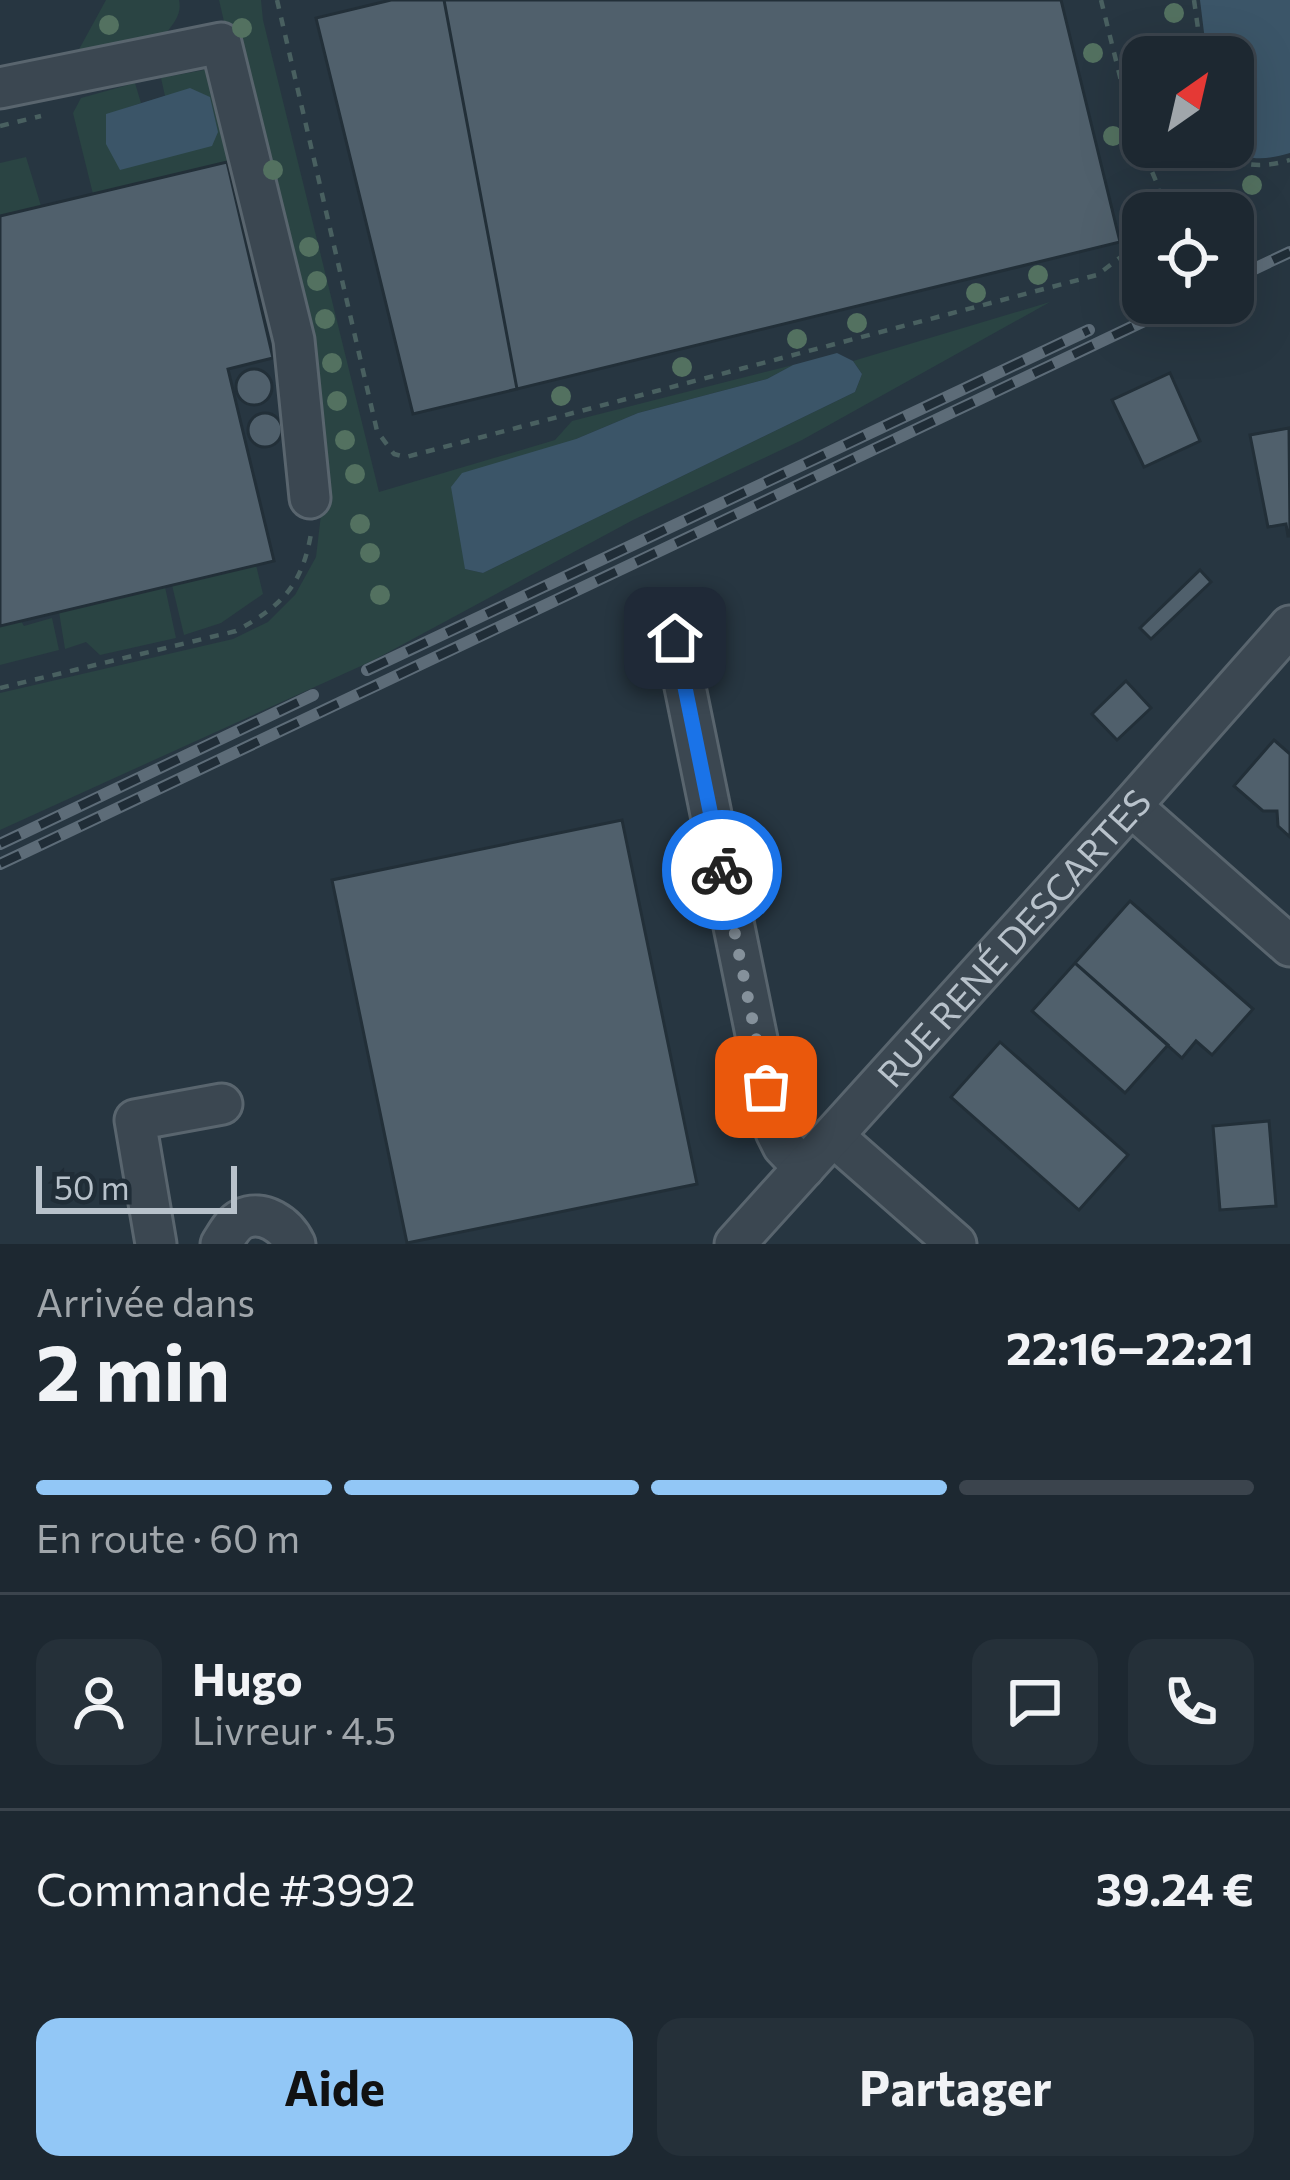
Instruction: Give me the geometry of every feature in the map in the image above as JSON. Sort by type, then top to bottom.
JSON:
[{"type":"street","points":[[0,88],[221,43],[294,340],[310,498]]},
{"type":"street","name":"RUE RENÉ DESCARTES","points":[[735,1244],[1290,626]]},
{"type":"street","points":[[675,638],[776,1132],[782,1146],[804,1168]]},
{"type":"street","points":[[1131,806],[1290,946]]},
{"type":"street","points":[[156,1244],[135,1120],[222,1104]]},
{"type":"street","points":[[833,1136],[956,1244]]},
{"type":"street","points":[[221,1244],[243,1218],[259,1216],[277,1222],[296,1244]]},
{"type":"path","points":[[277,0],[377,431],[394,454],[423,454],[1096,275],[1122,256]]},
{"type":"path","points":[[1101,0],[1131,121],[1159,192]]},
{"type":"path","points":[[1195,0],[1199,36]]},
{"type":"path","points":[[0,126],[53,113]]},
{"type":"path","points":[[1254,165],[1290,160]]},
{"type":"path","points":[[0,688],[212,638],[261,617],[290,593],[302,566],[312,531],[310,498]]},
{"type":"green space","points":[[106,0],[179,0],[180,9],[167,32],[77,53]]},
{"type":"green space","points":[[219,0],[261,0],[379,492],[555,440],[572,421],[793,365],[767,379],[638,413],[576,439],[465,569],[483,573],[855,392],[862,374],[853,361],[1050,302],[802,440],[633,520],[372,661],[0,830],[0,693],[233,639],[268,622],[295,595],[316,557],[322,506],[282,273]]},
{"type":"green space","points":[[209,69],[240,158],[93,194],[73,113],[81,98],[135,83],[141,103],[106,115],[190,88],[165,96],[161,78]]},
{"type":"green space","points":[[26,157],[41,206],[0,216],[0,163]]},
{"type":"green space","points":[[256,565],[263,594],[221,623],[184,635],[172,585]]},
{"type":"green space","points":[[165,587],[176,638],[100,655],[86,642],[65,649],[59,612]]},
{"type":"green space","points":[[52,618],[59,650],[0,665],[0,626],[21,621],[24,626]]},
{"type":"water","points":[[1200,0],[1290,0],[1290,153],[1254,157],[1254,36],[1204,36]]},
{"type":"water","points":[[190,88],[210,97],[218,132],[212,146],[120,170],[106,144],[106,114]]},
{"type":"water","points":[[837,353],[853,361],[862,374],[855,392],[483,573],[465,569],[451,487],[462,473]]},
{"type":"building","points":[[391,0],[444,0],[517,389],[413,414],[316,18]]},
{"type":"building","points":[[444,0],[1061,0],[1120,242],[517,389]]},
{"type":"building","points":[[227,162],[273,358],[228,369],[274,561],[0,626],[0,216]]},
{"type":"building","points":[[254,369],[266,375],[272,387],[266,399],[254,405],[242,399],[236,387],[242,375]]},
{"type":"building","points":[[1170,373],[1200,441],[1144,467],[1112,400]]},
{"type":"building","points":[[265,413],[277,418],[282,430],[277,442],[265,447],[253,442],[248,430],[253,418]]},
{"type":"building","points":[[1289,428],[1288,536],[1286,524],[1268,527],[1250,435]]},
{"type":"building","points":[[1200,570],[1211,582],[1151,639],[1140,628]]},
{"type":"building","points":[[1126,681],[1151,708],[1117,740],[1092,714]]},
{"type":"building","points":[[1274,740],[1290,754],[1290,837],[1278,826],[1277,811],[1263,811],[1234,786]]},
{"type":"building","points":[[622,820],[697,1184],[407,1243],[332,880]]},
{"type":"building","points":[[1130,901],[1253,1009],[1212,1055],[1196,1041],[1182,1058],[1075,963]]},
{"type":"building","points":[[1075,963],[1168,1045],[1125,1093],[1032,1011]]},
{"type":"building","points":[[1000,1042],[1128,1155],[1079,1210],[951,1097]]},
{"type":"building","points":[[1269,1121],[1276,1206],[1220,1210],[1213,1126]]},
{"type":"railway","points":[[1254,269],[1290,252]]},
{"type":"railway","points":[[0,864],[1138,324]]},
{"type":"railway","points":[[367,670],[1089,330]]},
{"type":"railway","points":[[0,844],[313,695]]},
{"type":"way so far","points":[[722,870],[766,1087]]},
{"type":"route","points":[[675,638],[722,870]]}]
